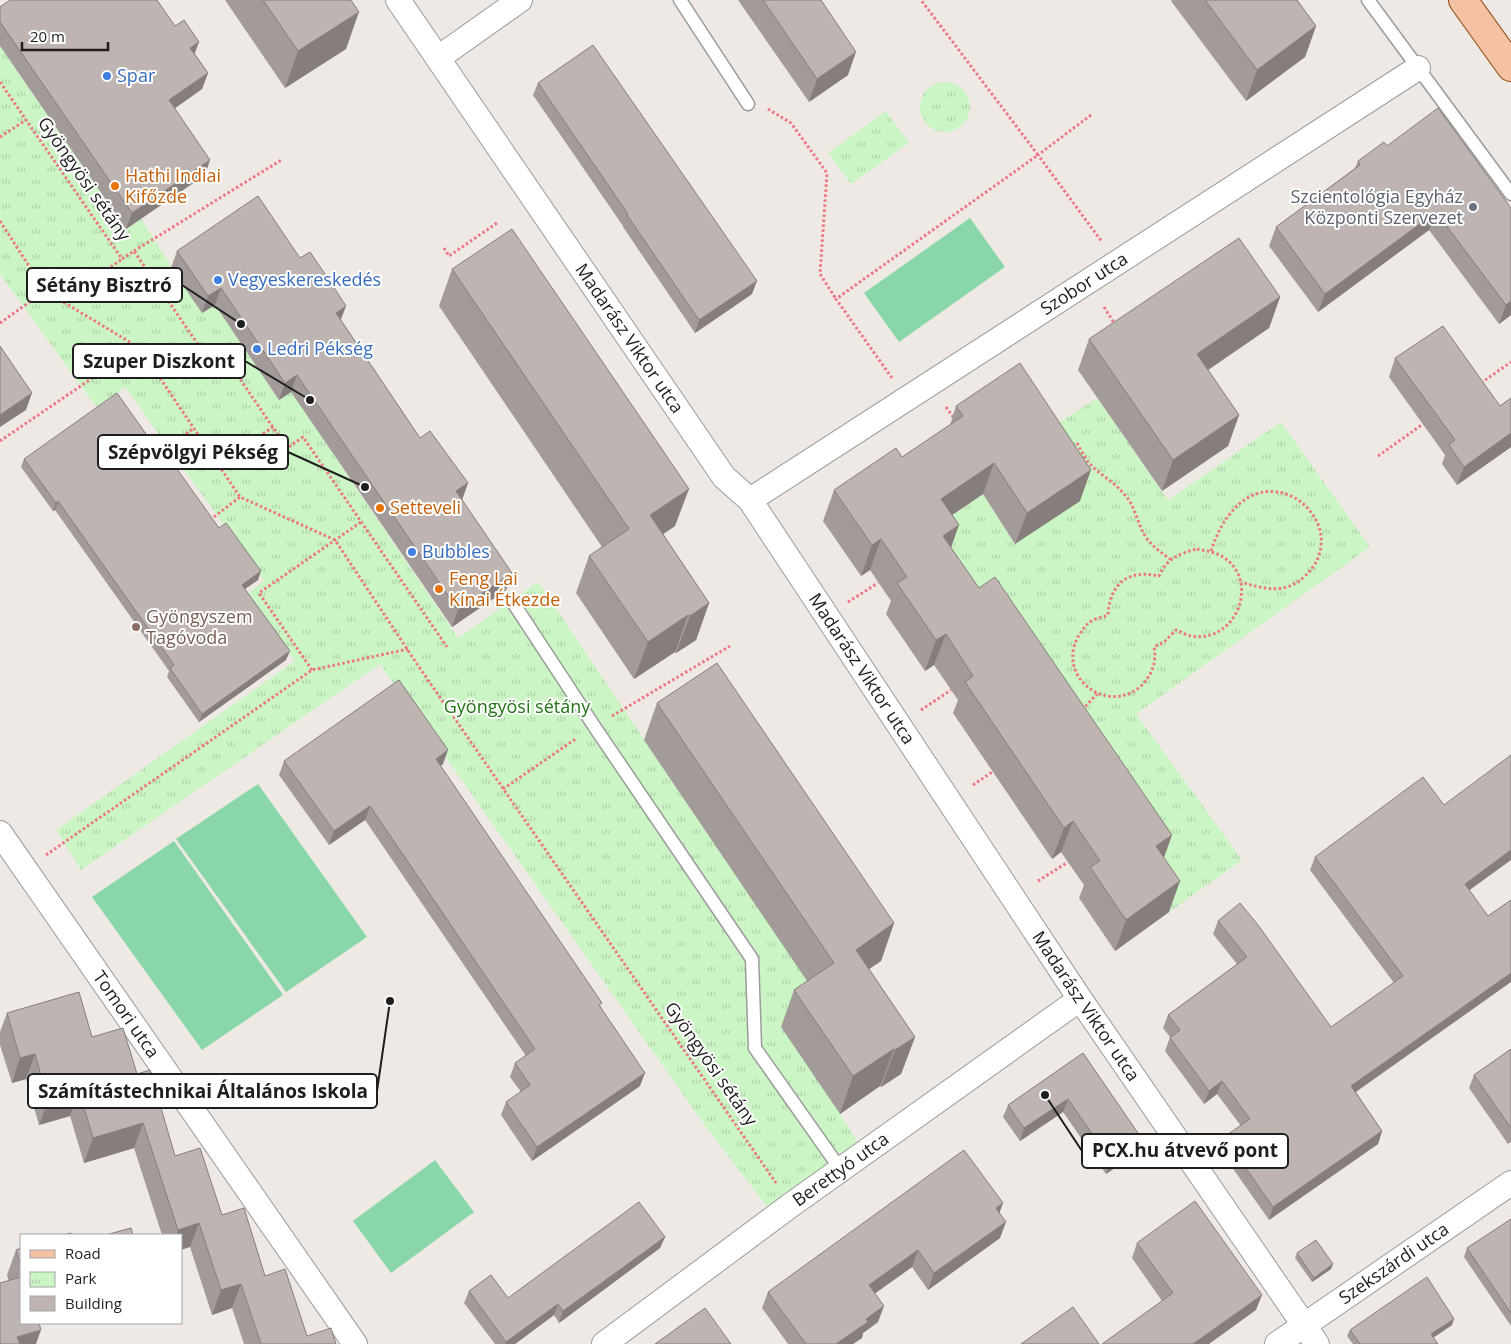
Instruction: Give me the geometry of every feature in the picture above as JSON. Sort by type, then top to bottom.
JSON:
[{"type":"main road","points":[[1464,0],[1511,67]]},
{"type":"street","name":"Madarász Viktor utca","points":[[398,0],[724,477],[750,500],[1080,999],[1310,1335]]},
{"type":"street","points":[[438,58],[520,0]]},
{"type":"street","name":"Szobor utca","points":[[750,500],[1418,68]]},
{"type":"street","name":"Tomori utca","points":[[0,833],[355,1344]]},
{"type":"street","name":"Berettyó utca","points":[[604,1344],[792,1205],[1080,999]]},
{"type":"street","name":"Szekszárdi utca","points":[[1277,1344],[1310,1335],[1511,1183]]},
{"type":"lane","points":[[680,0],[748,104]]},
{"type":"lane","points":[[1368,0],[1511,194]]},
{"type":"lane","points":[[512,601],[752,959],[755,1048],[841,1170]]},
{"type":"path","points":[[921,0],[1118,263]]},
{"type":"path","name":"Gyöngyösi sétány","points":[[0,82],[122,259],[134,251],[199,346]]},
{"type":"path","points":[[748,104],[762,106],[791,122],[827,173],[820,274],[907,399]]},
{"type":"path","points":[[836,299],[1091,115]]},
{"type":"path","points":[[0,137],[26,120]]},
{"type":"path","points":[[134,251],[283,159]]},
{"type":"path","points":[[0,221],[45,291],[138,347],[240,497],[335,540]]},
{"type":"path","points":[[444,248],[449,256],[497,223]]},
{"type":"path","points":[[62,302],[122,259]]},
{"type":"path","points":[[0,323],[45,291]]},
{"type":"path","points":[[1104,308],[1120,331]]},
{"type":"path","points":[[158,375],[199,346],[208,359],[220,351],[287,448],[302,437],[446,647]]},
{"type":"path","points":[[0,441],[138,347]]},
{"type":"path","points":[[1476,387],[1511,362]]},
{"type":"path","points":[[946,407],[956,420]]},
{"type":"path","points":[[1378,456],[1423,424]]},
{"type":"path","points":[[217,464],[273,427]]},
{"type":"path","points":[[154,457],[194,428]]},
{"type":"path","points":[[1077,443],[1093,467],[1126,495],[1147,540],[1170,560]]},
{"type":"path","points":[[1211,551],[1215,540],[1230,515],[1240,502],[1254,494],[1270,491],[1285,493],[1300,500],[1311,510],[1318,524],[1321,540],[1319,556],[1311,570],[1299,582],[1284,588],[1267,590],[1241,582]]},
{"type":"path","points":[[209,520],[240,497]]},
{"type":"path","points":[[312,670],[259,593],[361,522]]},
{"type":"path","name":"Gyöngyösi sétány","points":[[335,540],[503,789],[792,1205]]},
{"type":"path","points":[[1197,549],[1211,551],[1224,558],[1235,569],[1241,582],[1242,597],[1238,612],[1229,623],[1217,632],[1204,636],[1190,636],[1176,630],[1164,642],[1154,647],[1154,668],[1147,680],[1136,690],[1123,696],[1109,697],[1097,694],[1086,686],[1078,676],[1074,665],[1073,652],[1076,639],[1083,628],[1093,620],[1108,615],[1109,601],[1114,590],[1123,580],[1134,575],[1146,573],[1159,576],[1161,570],[1170,560],[1182,552],[1197,549]]},
{"type":"path","points":[[847,602],[878,583]]},
{"type":"path","points":[[503,789],[594,726],[730,646]]},
{"type":"path","points":[[25,870],[312,670],[408,650]]},
{"type":"path","points":[[921,710],[951,690]]},
{"type":"path","points":[[1077,716],[1097,694]]},
{"type":"path","points":[[973,785],[1002,766]]},
{"type":"path","points":[[1038,881],[1068,862]]},
{"type":"green space","name":"Gyöngyösi sétány","points":[[0,46],[126,229],[141,219],[202,313],[215,305],[279,400],[291,392],[458,638],[538,582],[821,1001],[781,1027],[864,1153],[775,1217],[706,1127],[380,664],[81,870],[56,830],[295,661],[247,594],[264,581],[125,387],[98,407],[0,274]]},
{"type":"green space","points":[[950,82],[963,89],[969,97],[969,117],[963,125],[955,131],[940,132],[927,125],[921,117],[920,102],[927,89],[935,83]]},
{"type":"green space","points":[[886,111],[909,143],[851,184],[828,153]]},
{"type":"green space","points":[[970,218],[1005,267],[899,342],[864,293]]},
{"type":"green space","points":[[1097,398],[1168,500],[1281,422],[1370,547],[1136,714],[1242,860],[1169,912],[1145,877],[930,530],[983,494],[1015,544],[1079,501],[1037,437]]},
{"type":"green space","points":[[258,784],[367,937],[286,992],[176,839]]},
{"type":"green space","points":[[174,841],[283,995],[202,1050],[92,897]]},
{"type":"green space","points":[[435,1160],[474,1212],[391,1273],[353,1221]]},
{"type":"building","name":"Spar","points":[[10,0],[157,0],[175,26],[184,20],[199,42],[190,48],[208,73],[169,100],[210,160],[132,213],[0,22],[0,7]]},
{"type":"building","points":[[263,0],[351,0],[359,12],[298,51]]},
{"type":"building","points":[[763,0],[821,0],[856,52],[817,79]]},
{"type":"building","points":[[1205,0],[1297,0],[1316,26],[1257,70]]},
{"type":"building","points":[[593,45],[757,281],[699,320],[538,83]]},
{"type":"building","points":[[1438,108],[1511,208],[1511,301],[1506,305],[1436,212],[1325,294],[1276,227],[1360,165],[1358,161],[1384,142],[1387,146]]},
{"type":"building","points":[[258,196],[300,258],[310,252],[325,274],[346,306],[336,313],[420,438],[430,431],[468,483],[456,491],[512,573],[458,610],[297,375],[285,383],[221,288],[208,296],[177,251]]},
{"type":"building","points":[[512,229],[689,489],[650,515],[709,603],[648,642],[589,556],[629,529],[452,269]]},
{"type":"building","points":[[1239,238],[1280,297],[1197,354],[1239,415],[1173,460],[1089,339]]},
{"type":"building","points":[[1443,326],[1500,406],[1511,398],[1511,433],[1464,467],[1449,445],[1455,440],[1395,358]]},
{"type":"building","points":[[0,346],[32,393],[0,415]]},
{"type":"building","points":[[1020,363],[1091,470],[1027,513],[994,463],[941,499],[959,525],[943,536],[979,588],[995,577],[1172,835],[1156,846],[1180,881],[1126,920],[1090,867],[1100,861],[1073,821],[1064,828],[965,682],[973,676],[946,634],[936,640],[897,583],[907,577],[881,539],[872,545],[834,490],[896,448],[902,457],[963,416],[956,406]]},
{"type":"building","points":[[117,393],[163,458],[167,455],[219,528],[226,523],[261,571],[242,585],[290,651],[202,714],[170,668],[174,665],[58,501],[56,503],[24,459]]},
{"type":"building","points":[[717,663],[894,923],[856,950],[915,1037],[853,1076],[794,990],[834,963],[657,703]]},
{"type":"building","points":[[399,680],[448,750],[436,759],[602,1003],[599,1005],[645,1073],[537,1147],[506,1102],[530,1085],[515,1063],[535,1049],[370,806],[334,831],[284,761]]},
{"type":"building","points":[[1511,755],[1511,850],[1465,884],[1488,916],[1511,900],[1511,973],[1351,1086],[1382,1131],[1273,1207],[1224,1137],[1250,1119],[1222,1081],[1209,1091],[1170,1038],[1180,1030],[1168,1015],[1247,957],[1218,921],[1240,903],[1331,1027],[1403,976],[1315,857],[1423,777],[1444,805]]},
{"type":"building","points":[[79,992],[92,1037],[123,1028],[137,1074],[150,1070],[175,1156],[200,1148],[222,1215],[244,1208],[265,1276],[285,1269],[307,1336],[331,1328],[336,1344],[261,1344],[241,1284],[221,1290],[199,1223],[178,1230],[143,1123],[93,1138],[79,1091],[48,1101],[35,1054],[20,1058],[7,1013]]},
{"type":"building","points":[[1511,1049],[1511,1128],[1474,1075]]},
{"type":"building","points":[[1083,1053],[1140,1136],[1130,1143],[1133,1146],[1111,1161],[1068,1099],[1024,1128],[1008,1105]]},
{"type":"building","points":[[964,1150],[1003,1203],[996,1208],[1006,1222],[934,1273],[918,1250],[869,1285],[884,1306],[866,1319],[868,1322],[836,1344],[806,1344],[768,1292]]},
{"type":"building","points":[[1195,1201],[1262,1295],[1193,1344],[1102,1344],[1173,1293],[1137,1243]]},
{"type":"building","points":[[639,1202],[665,1237],[563,1311],[558,1304],[506,1342],[469,1291],[491,1275],[508,1298]]},
{"type":"building","points":[[1511,1219],[1511,1313],[1467,1248]]},
{"type":"building","points":[[131,1228],[133,1234],[110,1234]]},
{"type":"building","points":[[1316,1240],[1333,1264],[1314,1278],[1297,1253]]},
{"type":"building","points":[[20,1248],[20,1264],[16,1250]]},
{"type":"building","points":[[20,1277],[20,1324],[39,1324],[41,1330],[17,1337],[20,1344],[0,1344],[0,1283]]},
{"type":"building","points":[[1427,1277],[1454,1319],[1431,1334],[1438,1344],[1360,1344],[1350,1330]]},
{"type":"building","points":[[1073,1307],[1099,1344],[1021,1344]]},
{"type":"building","points":[[705,1308],[731,1344],[655,1344]]},
{"type":"place","name":"Spar","points":[[107,76]]},
{"type":"place","name":"Hathi Indiai Kifőzde","points":[[115,186]]},
{"type":"place","name":"Szcientológia Egyház Központi Szervezet","points":[[1473,207]]},
{"type":"place","name":"Vegyeskereskedés","points":[[218,280]]},
{"type":"place","name":"Sétány Bisztró","points":[[241,324]]},
{"type":"place","name":"Ledri Pékség","points":[[257,349]]},
{"type":"place","name":"Szuper Diszkont","points":[[310,400]]},
{"type":"place","name":"Szépvölgyi Pékség","points":[[365,487]]},
{"type":"place","name":"Setteveli","points":[[380,508]]},
{"type":"place","name":"Bubbles","points":[[412,552]]},
{"type":"place","name":"Feng Lai Kínai Étkezde","points":[[439,589]]},
{"type":"place","name":"Gyöngyszem Tagóvoda","points":[[136,627]]},
{"type":"place","name":"Számítástechnikai Általános Iskola","points":[[390,1001]]},
{"type":"place","name":"PCX.hu átvevő pont","points":[[1045,1095]]}]
